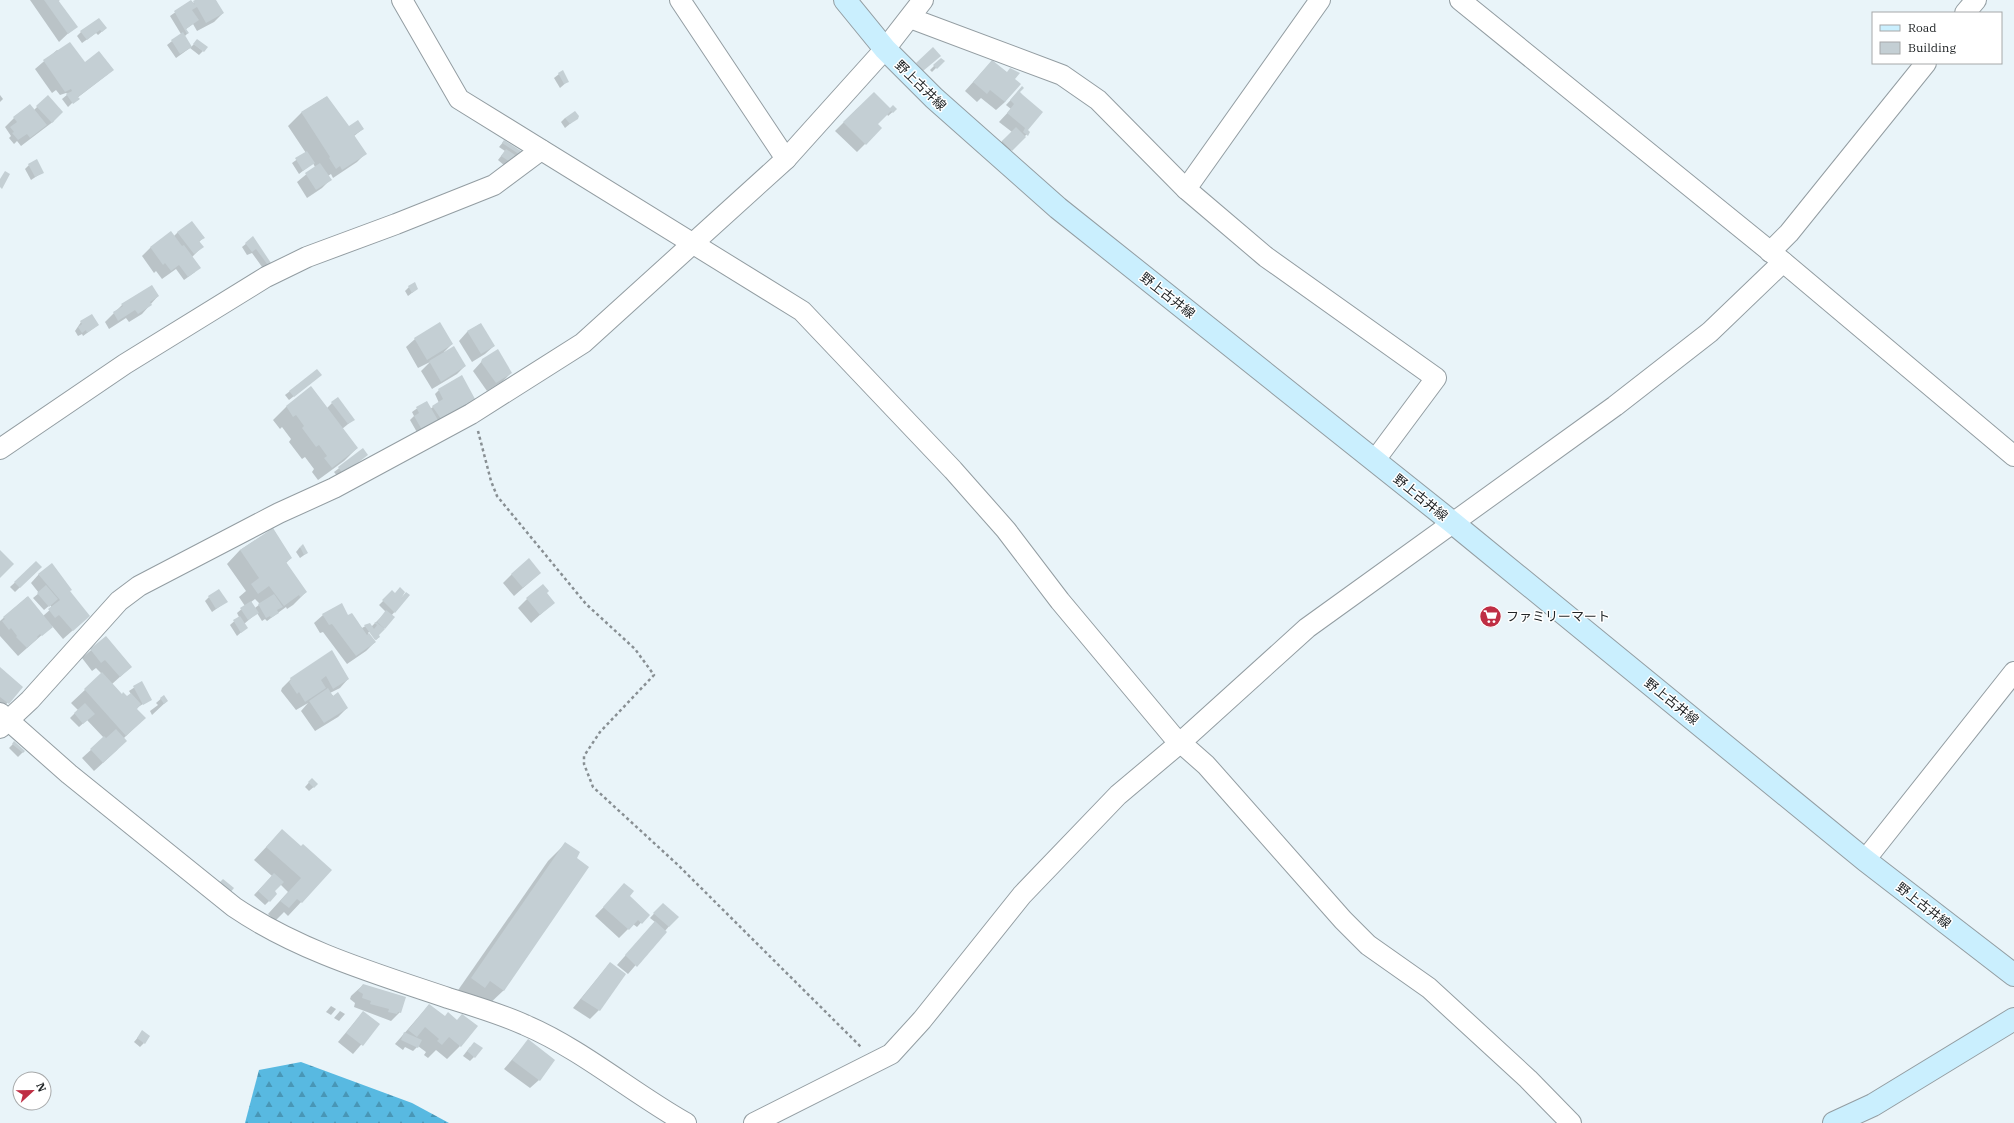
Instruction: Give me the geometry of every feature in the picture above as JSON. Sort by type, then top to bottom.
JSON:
[{"type":"main road","name":"野上古井線","points":[[845,0],[885,49],[934,98],[1058,208],[1453,523],[1865,860],[2014,975]]},
{"type":"main road","points":[[1834,1123],[1873,1105],[2014,1019]]},
{"type":"street","points":[[402,0],[459,99],[802,311],[954,470],[1006,530],[1060,601],[1172,735],[1206,765],[1343,920],[1368,945],[1429,988],[1528,1079],[1571,1123]]},
{"type":"street","points":[[680,0],[786,159]]},
{"type":"street","points":[[686,1123],[572,1048],[525,1025],[344,963],[304,946],[257,923],[234,907],[3,720],[19,711],[52,677],[119,600],[139,586],[272,516],[334,488],[471,414],[583,343],[786,159],[885,49],[923,0]]},
{"type":"street","points":[[1186,189],[1320,0]]},
{"type":"street","points":[[1460,0],[1776,257],[2014,456]]},
{"type":"street","points":[[1966,12],[1976,0]]},
{"type":"street","points":[[910,18],[1062,75],[1098,100],[1186,189],[1266,258],[1436,378],[1375,460]]},
{"type":"street","points":[[754,1123],[891,1054],[922,1020],[1022,895],[1118,795],[1181,742],[1307,628],[1615,406],[1710,332],[1776,257],[1789,233],[1925,64]]},
{"type":"street","points":[[0,449],[74,401],[125,364],[266,277],[307,257],[494,185],[541,150]]},
{"type":"street","points":[[1865,860],[2014,672]]},
{"type":"path","points":[[471,414],[478,427],[490,481],[497,496],[586,604],[635,649],[654,675],[600,732],[584,756],[584,764],[593,787],[678,865],[860,1045],[873,1062]]},
{"type":"green space","points":[[301,1062],[412,1103],[449,1123],[245,1123],[259,1070]]},
{"type":"building","points":[[44,0],[58,0],[78,27],[68,34]]},
{"type":"building","points":[[191,0],[195,5],[193,1],[195,0],[216,0],[224,13],[206,23],[197,7],[192,10],[199,20],[186,29],[189,33],[187,34],[174,11]]},
{"type":"building","points":[[99,18],[107,28],[102,32],[100,30],[87,40],[80,31]]},
{"type":"building","points":[[183,32],[192,47],[180,54],[171,40]]},
{"type":"building","points":[[197,39],[208,47],[204,52],[193,44]]},
{"type":"building","points":[[70,42],[85,62],[99,51],[114,70],[78,97],[80,99],[73,104],[66,94],[72,91],[71,89],[65,92],[43,60]]},
{"type":"building","points":[[933,47],[941,56],[923,71],[916,63]]},
{"type":"building","points":[[941,58],[945,61],[937,69],[933,65]]},
{"type":"building","points":[[992,60],[1007,72],[1010,68],[1020,73],[1015,79],[1021,84],[1005,102],[990,90],[987,94],[973,82]]},
{"type":"building","points":[[563,70],[569,82],[564,84],[558,73]]},
{"type":"building","points":[[1022,86],[1024,88],[1020,92],[1043,112],[1028,130],[1030,132],[1028,136],[1023,132],[1025,128],[1007,113],[1014,104],[1010,100]]},
{"type":"building","points":[[874,92],[890,108],[893,105],[897,109],[893,113],[891,111],[878,124],[882,128],[866,145],[843,122]]},
{"type":"building","points":[[48,95],[63,112],[52,123],[36,106]]},
{"type":"building","points":[[327,96],[349,126],[358,120],[364,129],[354,135],[367,154],[342,170],[340,166],[336,169],[301,112]]},
{"type":"building","points":[[30,104],[47,125],[30,138],[27,134],[18,140],[12,133],[14,132],[10,127],[17,122],[13,117]]},
{"type":"building","points":[[575,111],[579,116],[578,119],[570,124],[565,118]]},
{"type":"building","points":[[1016,127],[1026,137],[1012,151],[1002,141]]},
{"type":"building","points":[[504,140],[524,153],[522,156],[502,143]]},
{"type":"building","points":[[506,149],[515,155],[510,162],[501,156]]},
{"type":"building","points":[[307,151],[315,163],[303,171],[295,158]]},
{"type":"building","points":[[37,159],[44,173],[35,177],[28,164]]},
{"type":"building","points":[[320,163],[332,180],[316,190],[305,173]]},
{"type":"building","points":[[5,171],[10,174],[2,189],[0,187],[0,179]]},
{"type":"building","points":[[192,221],[205,238],[199,241],[204,247],[194,254],[177,232]]},
{"type":"building","points":[[171,231],[182,246],[184,245],[201,268],[188,277],[179,265],[171,271],[165,263],[163,265],[150,247]]},
{"type":"building","points":[[253,236],[273,266],[270,268],[256,249],[252,252],[245,243]]},
{"type":"building","points":[[415,282],[418,289],[412,293],[408,286]]},
{"type":"building","points":[[152,285],[159,296],[150,302],[152,305],[138,314],[135,310],[118,321],[113,312],[123,306],[121,304]]},
{"type":"building","points":[[92,314],[99,325],[87,333],[86,330],[82,333],[78,327],[82,324],[80,321]]},
{"type":"building","points":[[440,322],[453,344],[427,360],[414,338]]},
{"type":"building","points":[[481,323],[495,346],[481,354],[467,331]]},
{"type":"building","points":[[454,346],[466,366],[441,382],[429,361]]},
{"type":"building","points":[[498,349],[512,373],[496,383],[481,362],[482,359]]},
{"type":"building","points":[[317,369],[322,375],[294,397],[289,391]]},
{"type":"building","points":[[462,375],[475,399],[441,419],[432,406],[443,399],[438,389]]},
{"type":"building","points":[[311,386],[358,448],[332,468],[324,458],[327,456],[319,445],[316,447],[302,428],[304,426],[296,415],[293,417],[286,406]]},
{"type":"building","points":[[338,397],[355,420],[348,424],[331,402]]},
{"type":"building","points":[[427,401],[439,422],[422,430],[414,416],[419,413],[416,407]]},
{"type":"building","points":[[363,448],[368,455],[343,474],[338,467]]},
{"type":"building","points":[[273,528],[292,558],[286,562],[307,592],[300,597],[299,595],[284,606],[269,586],[258,594],[251,584],[259,578],[240,550]]},
{"type":"building","points":[[303,544],[308,553],[304,555],[300,547]]},
{"type":"building","points":[[0,550],[14,564],[0,578]]},
{"type":"building","points":[[529,558],[541,573],[523,588],[511,574]]},
{"type":"building","points":[[36,561],[42,567],[20,588],[14,582]]},
{"type":"building","points":[[52,563],[72,590],[70,591],[90,616],[73,631],[59,615],[55,618],[48,609],[60,600],[38,574]]},
{"type":"building","points":[[543,584],[549,591],[547,593],[555,603],[540,615],[526,598]]},
{"type":"building","points":[[46,585],[58,599],[49,607],[37,593]]},
{"type":"building","points":[[400,587],[405,592],[401,599],[406,592],[410,595],[395,613],[382,600],[392,590],[395,593]]},
{"type":"building","points":[[219,589],[228,602],[216,609],[208,596]]},
{"type":"building","points":[[274,594],[283,607],[277,610],[279,613],[271,618],[270,616],[266,618],[258,604]]},
{"type":"building","points":[[28,596],[53,627],[42,636],[40,634],[37,637],[38,638],[27,648],[16,637],[17,636],[11,628],[9,630],[2,621],[5,619],[3,617]]},
{"type":"building","points":[[251,601],[259,613],[248,620],[240,608]]},
{"type":"building","points":[[342,603],[348,615],[352,613],[367,635],[369,633],[376,642],[356,656],[332,624],[329,625],[322,614]]},
{"type":"building","points":[[386,610],[395,617],[385,629],[377,622]]},
{"type":"building","points":[[240,616],[248,628],[241,633],[233,620]]},
{"type":"building","points":[[376,622],[385,629],[379,635],[380,637],[375,640],[364,625],[370,623],[374,629],[377,625],[374,623]]},
{"type":"building","points":[[106,636],[132,667],[120,677],[105,660],[101,663],[90,649]]},
{"type":"building","points":[[332,650],[349,679],[333,689],[326,676],[321,680],[326,688],[305,702],[299,692],[297,694],[289,682],[291,680],[290,678]]},
{"type":"building","points":[[0,667],[23,687],[9,704],[0,697]]},
{"type":"building","points":[[102,672],[122,694],[123,692],[127,696],[131,693],[141,704],[137,709],[146,718],[126,736],[84,689]]},
{"type":"building","points":[[142,681],[152,700],[143,705],[133,686]]},
{"type":"building","points":[[328,688],[333,696],[338,692],[348,708],[324,723],[309,701]]},
{"type":"building","points":[[164,695],[168,701],[164,704],[160,698]]},
{"type":"building","points":[[85,703],[95,714],[83,724],[74,713]]},
{"type":"building","points":[[116,729],[127,741],[103,763],[90,749],[104,736],[106,738]]},
{"type":"building","points":[[14,741],[25,751],[23,753],[12,744]]},
{"type":"building","points":[[312,778],[318,784],[314,788],[308,782]]},
{"type":"building","points":[[282,829],[301,846],[303,844],[332,870],[302,903],[297,899],[289,908],[280,901],[301,878],[266,847]]},
{"type":"building","points":[[565,842],[580,852],[577,858],[589,867],[504,991],[490,981],[485,988],[471,978]]},
{"type":"building","points":[[274,873],[284,882],[275,891],[277,894],[270,902],[258,891]]},
{"type":"building","points":[[223,879],[234,888],[229,894],[218,884]]},
{"type":"building","points":[[624,883],[634,891],[630,896],[650,915],[642,924],[638,920],[629,930],[603,907]]},
{"type":"building","points":[[663,903],[679,917],[669,927],[653,913]]},
{"type":"building","points":[[655,921],[667,932],[637,967],[625,955]]},
{"type":"building","points":[[610,962],[626,974],[600,1011],[581,999]]},
{"type":"building","points":[[363,984],[406,997],[401,1013],[398,1012],[397,1014],[388,1012],[389,1009],[370,1004],[371,1001],[362,998],[363,994],[358,991]]},
{"type":"building","points":[[429,1004],[445,1016],[448,1012],[457,1020],[462,1014],[478,1026],[461,1047],[449,1037],[442,1045],[437,1041],[439,1039],[425,1027],[417,1037],[408,1030]]},
{"type":"building","points":[[363,1011],[380,1024],[363,1046],[346,1033]]},
{"type":"building","points":[[142,1030],[150,1036],[145,1044],[137,1038]]},
{"type":"building","points":[[404,1032],[422,1040],[418,1048],[401,1040]]},
{"type":"building","points":[[528,1039],[555,1060],[540,1081],[512,1060]]},
{"type":"building","points":[[474,1042],[483,1048],[475,1058],[467,1051]]},
{"type":"place","name":"ファミリーマート","points":[[1490,616]]}]
